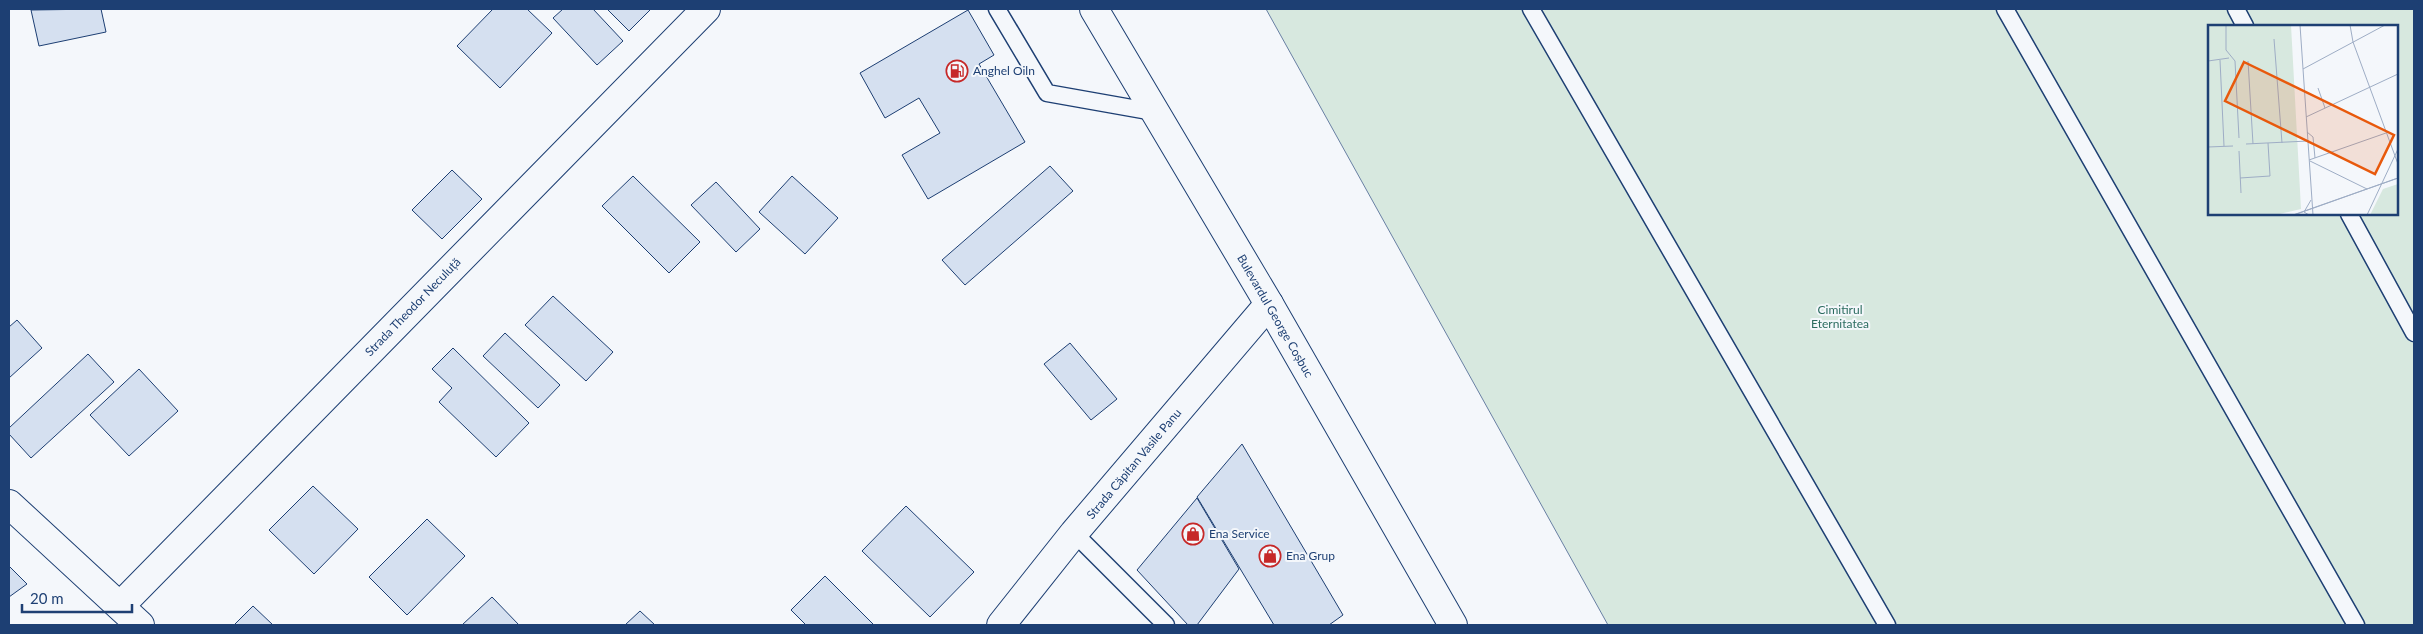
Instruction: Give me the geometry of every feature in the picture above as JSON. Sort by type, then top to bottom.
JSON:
[{"type":"street","name":"Strada Theodor Neculuță","points":[[120,606],[706,9]]},
{"type":"street","name":"Bulevardul George Coșbuc","points":[[1094,9],[1269,304],[1453,625]]},
{"type":"street","name":"Strada Căpitan Vasile Panu","points":[[1001,625],[1074,533],[1269,304]]},
{"type":"street","points":[[9,504],[140,625]]},
{"type":"lane","points":[[997,9],[1047,93],[1154,112]]},
{"type":"lane","points":[[1530,9],[1888,625]]},
{"type":"lane","points":[[2005,9],[2356,625]]},
{"type":"lane","points":[[2236,9],[2244,25]]},
{"type":"lane","points":[[2350,215],[2414,333]]},
{"type":"lane","points":[[1074,533],[1166,625]]},
{"type":"green space","name":"Cimitirul Eternitatea","points":[[1266,9],[2414,9],[2414,625],[1608,625]]},
{"type":"building","points":[[101,9],[106,32],[39,46],[31,10]]},
{"type":"building","points":[[493,9],[527,9],[552,33],[500,88],[457,46]]},
{"type":"building","points":[[563,9],[593,9],[623,41],[597,65],[553,18]]},
{"type":"building","points":[[607,9],[651,9],[629,31]]},
{"type":"building","points":[[968,10],[994,55],[979,64],[1025,142],[928,199],[902,155],[940,133],[919,98],[885,118],[860,73]]},
{"type":"building","points":[[1050,166],[1073,191],[965,285],[942,260]]},
{"type":"building","points":[[452,170],[482,199],[442,239],[412,210]]},
{"type":"building","points":[[633,176],[700,242],[669,273],[602,206]]},
{"type":"building","points":[[792,176],[838,218],[805,254],[759,212]]},
{"type":"building","points":[[716,182],[760,229],[736,252],[691,205]]},
{"type":"building","points":[[553,296],[613,352],[586,381],[525,325]]},
{"type":"building","points":[[17,320],[42,348],[9,378],[9,327]]},
{"type":"building","points":[[505,333],[560,385],[538,408],[483,356]]},
{"type":"building","points":[[1070,343],[1117,399],[1091,420],[1044,364]]},
{"type":"building","points":[[453,348],[529,423],[496,457],[439,402],[452,388],[432,369]]},
{"type":"building","points":[[88,354],[114,382],[31,458],[9,434],[9,428]]},
{"type":"building","points":[[139,369],[178,411],[129,456],[90,415]]},
{"type":"building","name":"Ena Grup","points":[[1242,444],[1343,615],[1329,625],[1274,625],[1197,497]]},
{"type":"building","points":[[313,486],[358,529],[314,574],[269,530]]},
{"type":"building","name":"Ena Service","points":[[1197,498],[1239,569],[1197,625],[1188,625],[1137,570]]},
{"type":"building","points":[[906,506],[974,572],[930,617],[862,551]]},
{"type":"building","points":[[427,519],[465,556],[407,615],[369,577]]},
{"type":"building","points":[[9,566],[27,584],[9,597]]},
{"type":"building","points":[[825,576],[874,625],[806,625],[791,610]]},
{"type":"building","points":[[492,597],[519,625],[462,625]]},
{"type":"building","points":[[253,606],[273,625],[234,625]]},
{"type":"building","points":[[640,611],[655,625],[625,625]]},
{"type":"place","name":"Anghel Oiln","points":[[957,71]]},
{"type":"place","name":"Ena Service","points":[[1193,534]]},
{"type":"place","name":"Ena Grup","points":[[1270,556]]}]
